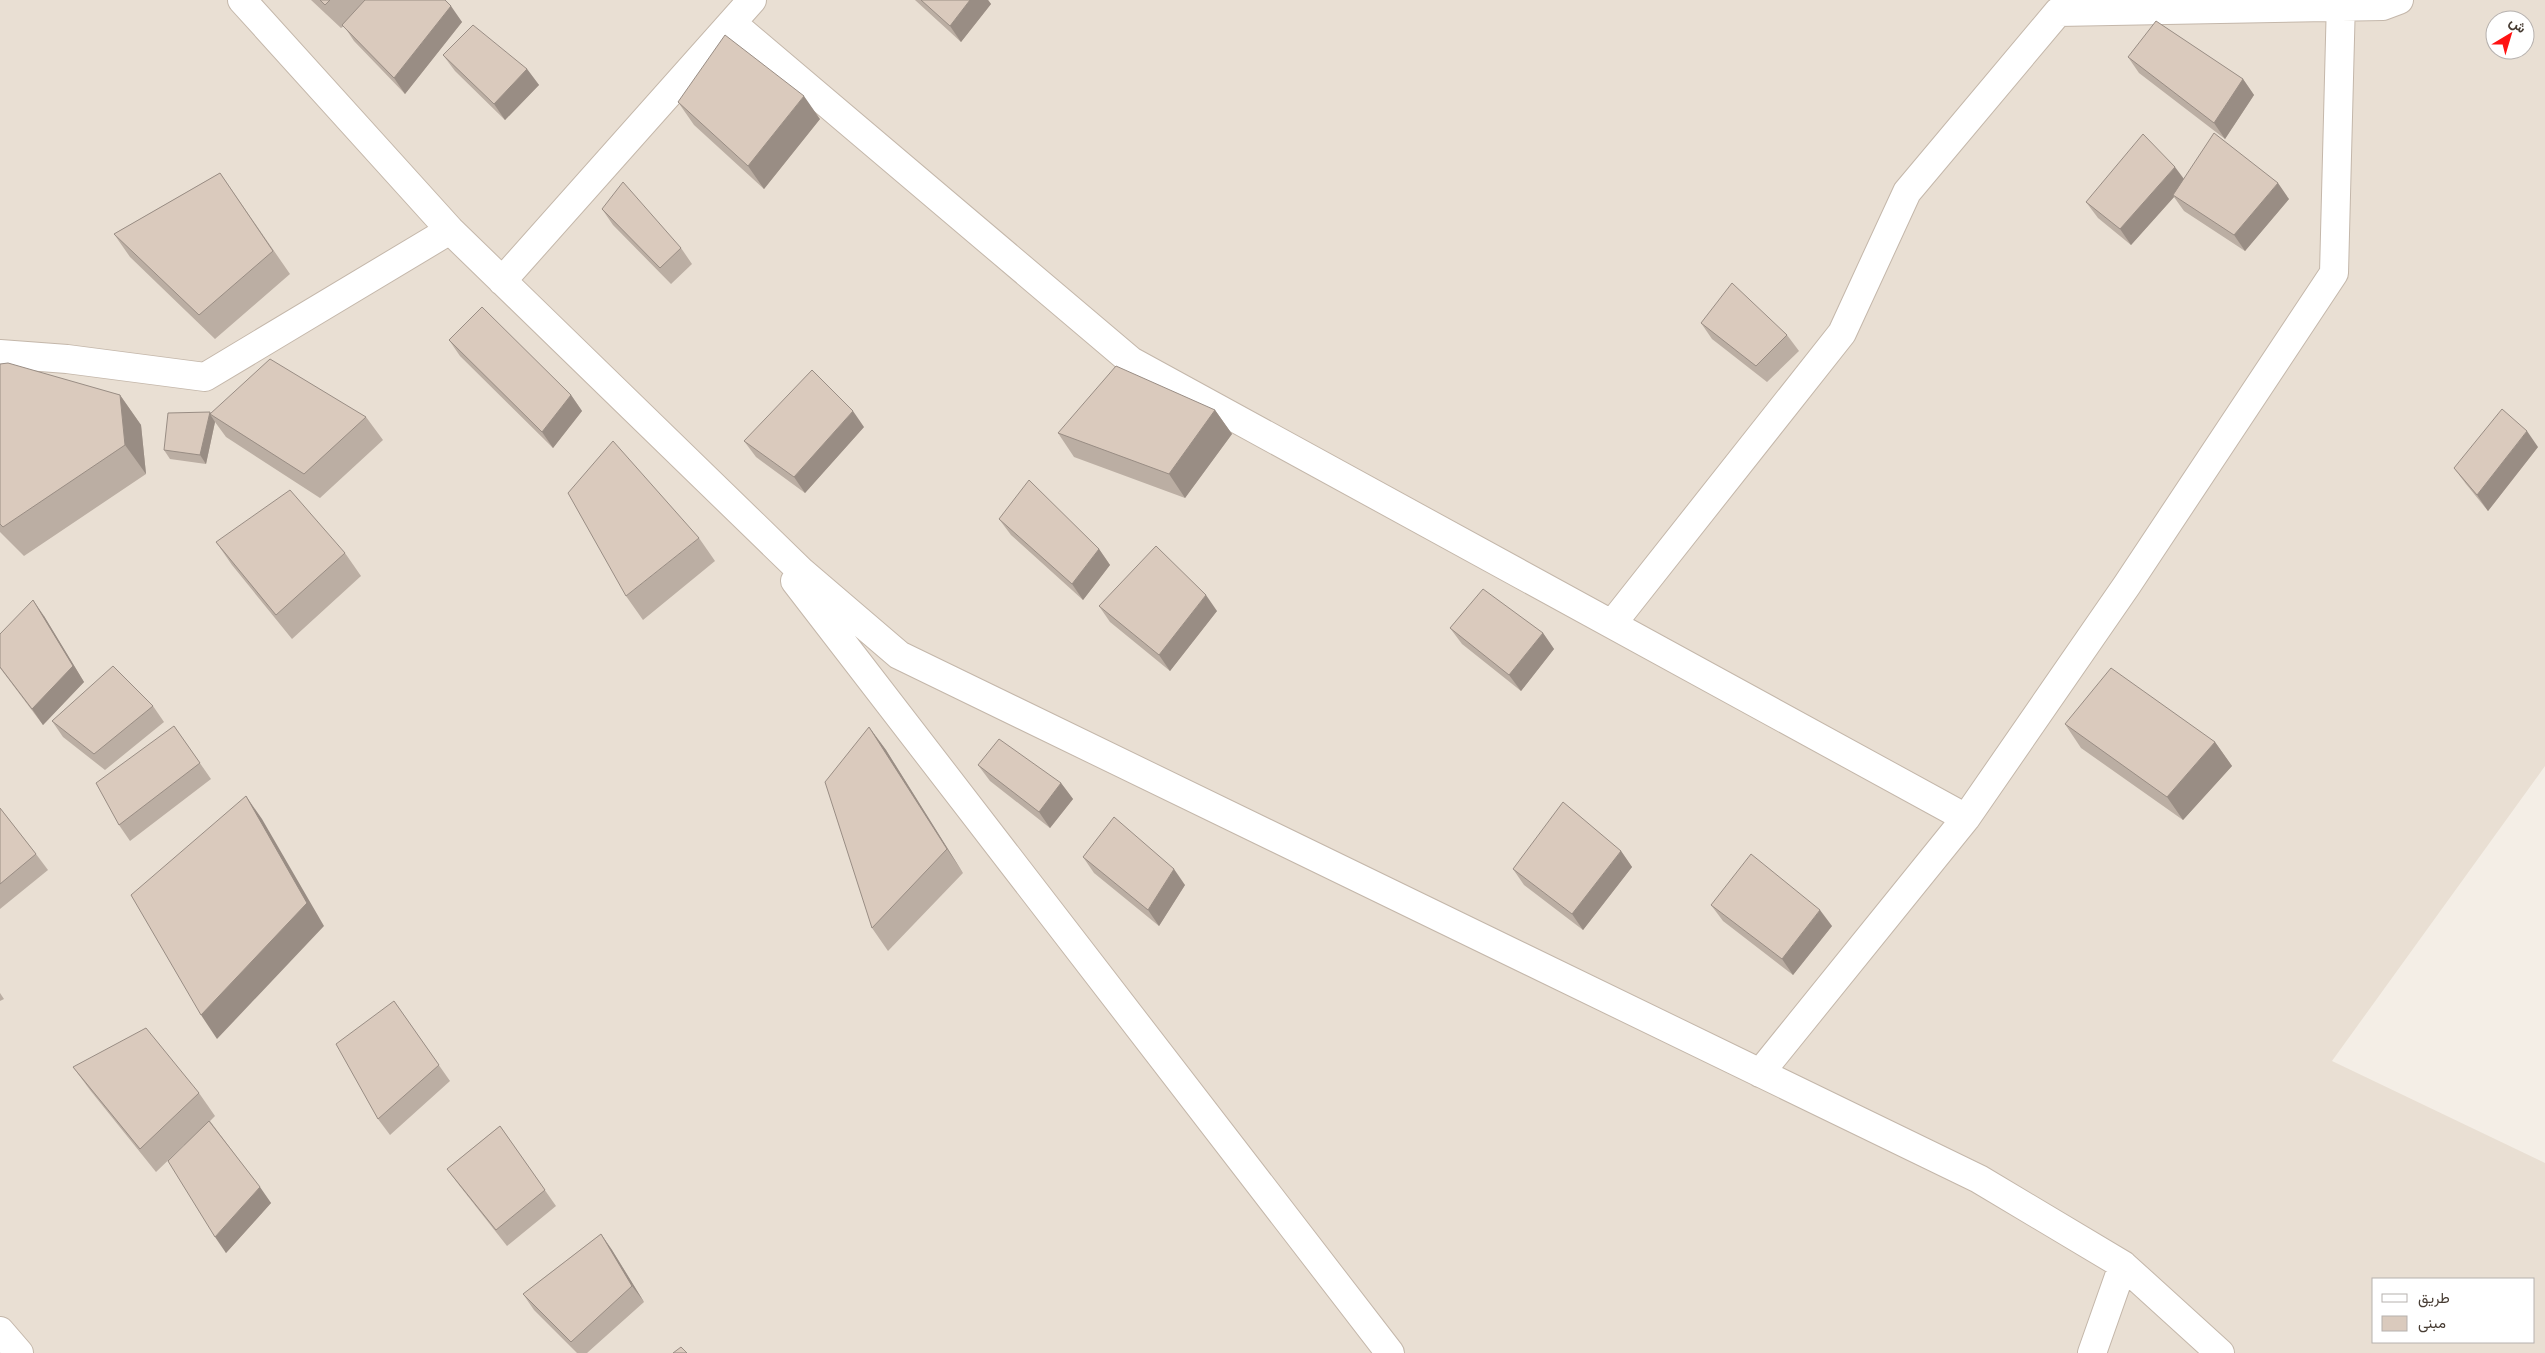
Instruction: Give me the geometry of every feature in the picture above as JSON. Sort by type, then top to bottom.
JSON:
[{"type":"street","points":[[242,0],[450,230],[802,572],[899,655],[1979,1179],[2123,1265],[2220,1353]]},
{"type":"street","points":[[502,281],[752,0]]},
{"type":"street","points":[[1612,624],[1842,333],[1907,192],[2058,12],[2341,3],[2383,6],[2399,0]]},
{"type":"street","points":[[1760,1073],[1966,818],[2127,585],[2334,273],[2341,3]]},
{"type":"street","points":[[732,23],[1130,361],[1966,818]]},
{"type":"street","points":[[0,354],[67,359],[205,378],[450,230]]},
{"type":"street","points":[[746,518],[1390,1353]]},
{"type":"street","points":[[2092,1353],[2123,1265]]},
{"type":"street","points":[[0,1330],[18,1353]]},
{"type":"shaded area","points":[[0,0],[2545,0],[2545,766],[2332,1061],[2545,1163],[2545,1353],[0,1353]]},
{"type":"building","points":[[320,0],[330,0],[325,5]]},
{"type":"building","points":[[365,0],[445,0],[451,6],[394,78],[342,25]]},
{"type":"building","points":[[921,0],[970,0],[950,26]]},
{"type":"building","points":[[2156,21],[2243,79],[2214,123],[2128,57]]},
{"type":"building","points":[[473,25],[527,69],[494,104],[443,55]]},
{"type":"building","points":[[725,35],[804,96],[748,166],[678,102]]},
{"type":"building","points":[[2214,133],[2278,183],[2234,235],[2173,195]]},
{"type":"building","points":[[2143,134],[2175,167],[2120,229],[2086,202]]},
{"type":"building","points":[[220,173],[273,251],[199,315],[114,234]]},
{"type":"building","points":[[623,182],[681,248],[660,268],[602,209]]},
{"type":"building","points":[[1732,283],[1787,335],[1756,366],[1701,323]]},
{"type":"building","points":[[482,307],[571,395],[542,432],[449,340]]},
{"type":"building","points":[[270,359],[366,417],[304,474],[210,414]]},
{"type":"building","points":[[8,363],[120,395],[125,445],[3,527],[0,524],[0,364]]},
{"type":"building","points":[[1116,366],[1215,410],[1169,474],[1058,433]]},
{"type":"building","points":[[812,370],[853,411],[794,477],[744,441]]},
{"type":"building","points":[[2502,409],[2527,431],[2477,495],[2454,468]]},
{"type":"building","points":[[210,412],[200,455],[164,450],[168,413]]},
{"type":"building","points":[[613,441],[699,538],[626,596],[568,493]]},
{"type":"building","points":[[1029,480],[1099,549],[1072,584],[999,519]]},
{"type":"building","points":[[290,490],[345,553],[276,615],[216,542]]},
{"type":"building","points":[[1156,546],[1206,595],[1159,655],[1099,606]]},
{"type":"building","points":[[1483,589],[1543,633],[1509,675],[1450,628]]},
{"type":"building","points":[[33,600],[73,666],[32,709],[0,667],[0,634]]},
{"type":"building","points":[[113,666],[153,706],[94,754],[52,721]]},
{"type":"building","points":[[2111,668],[2215,742],[2167,797],[2065,724]]},
{"type":"building","points":[[174,726],[200,763],[119,825],[96,783]]},
{"type":"building","points":[[869,727],[947,849],[872,928],[825,782]]},
{"type":"building","points":[[999,739],[1061,783],[1039,812],[978,765]]},
{"type":"building","points":[[246,796],[307,903],[201,1015],[131,895]]},
{"type":"building","points":[[1563,802],[1621,851],[1572,914],[1513,869]]},
{"type":"building","points":[[0,808],[36,854],[0,884]]},
{"type":"building","points":[[1114,817],[1174,869],[1148,910],[1083,857]]},
{"type":"building","points":[[1751,854],[1820,910],[1782,959],[1711,905]]},
{"type":"building","points":[[394,1001],[439,1065],[378,1119],[336,1044]]},
{"type":"building","points":[[146,1028],[199,1093],[140,1149],[73,1067]]},
{"type":"building","points":[[209,1121],[260,1187],[215,1237],[168,1161]]},
{"type":"building","points":[[500,1126],[545,1190],[496,1230],[447,1169]]},
{"type":"building","points":[[601,1234],[632,1286],[571,1342],[523,1294]]},
{"type":"building","points":[[681,1347],[687,1353],[673,1353]]}]
